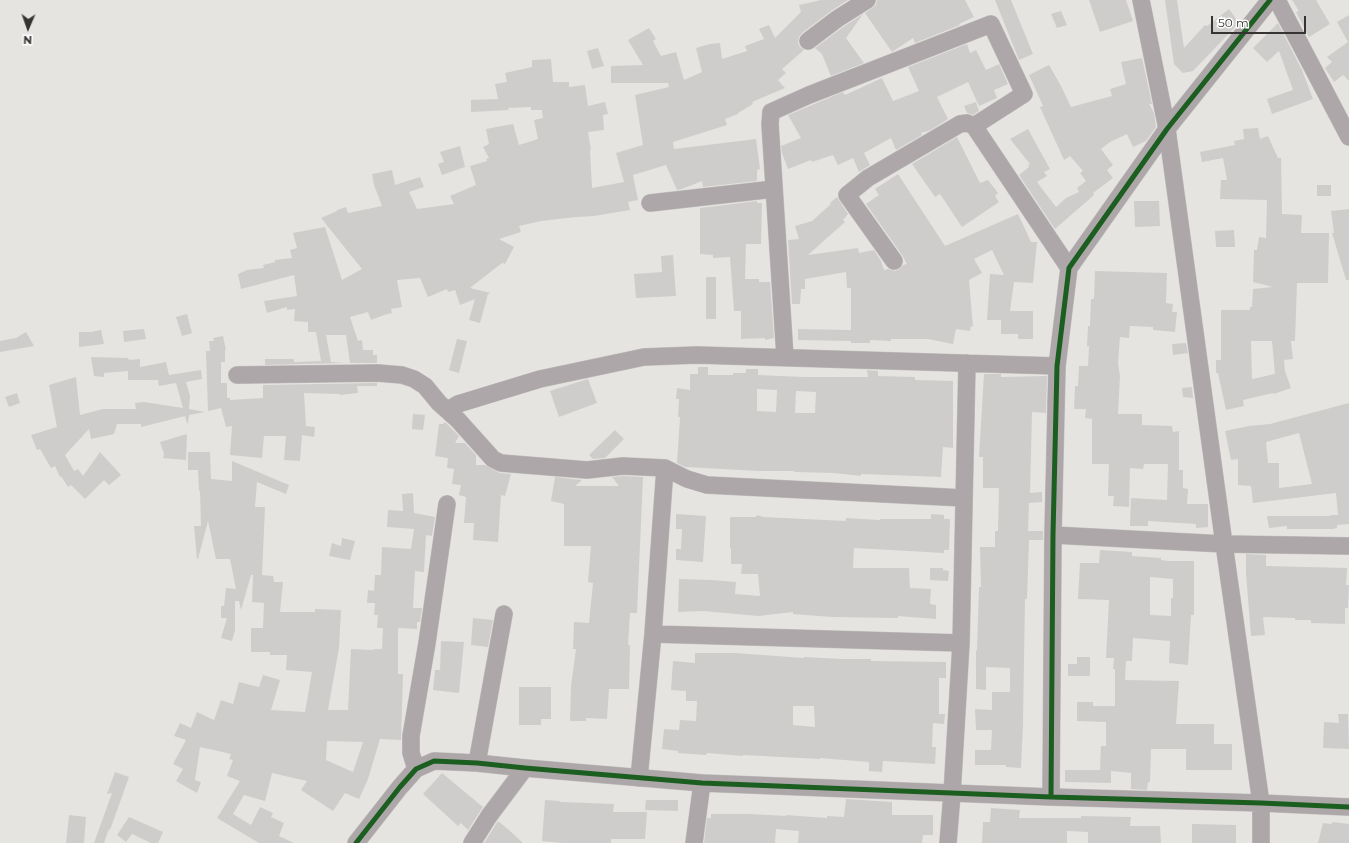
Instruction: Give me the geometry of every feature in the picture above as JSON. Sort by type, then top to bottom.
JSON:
[{"type":"street","points":[[808,42],[837,19],[867,0]]},
{"type":"street","points":[[1141,0],[1167,129],[1261,803],[1261,843]]},
{"type":"street","points":[[1050,798],[1053,535],[1057,366],[1069,268],[1167,129],[1270,0]]},
{"type":"street","points":[[1277,0],[1349,137]]},
{"type":"street","points":[[785,358],[770,124],[771,112],[809,94],[991,24],[1024,94],[974,126]]},
{"type":"street","points":[[894,261],[847,195],[868,178],[960,124],[967,123],[974,126],[1069,268]]},
{"type":"street","points":[[650,203],[774,189]]},
{"type":"street","points":[[451,414],[453,407],[458,404],[540,379],[644,357],[697,355],[1057,366]]},
{"type":"street","points":[[948,843],[961,643],[967,363]]},
{"type":"street","points":[[237,375],[378,373],[402,375],[425,386],[492,459],[501,463],[586,470],[623,466],[664,468],[688,479],[707,485],[964,498]]},
{"type":"street","points":[[639,778],[653,634],[664,468]]},
{"type":"street","points":[[416,769],[411,753],[411,736],[427,642],[447,504]]},
{"type":"street","points":[[1053,535],[1224,544],[1349,546]]},
{"type":"street","points":[[477,763],[504,614]]},
{"type":"street","points":[[653,634],[961,643]]},
{"type":"street","points":[[356,843],[416,769],[434,761],[477,763],[702,783],[1050,798],[1261,803],[1349,807]]},
{"type":"street","points":[[472,843],[489,816],[525,768]]},
{"type":"street","points":[[694,843],[702,783]]},
{"type":"building","points":[[821,0],[848,0],[831,11],[802,33],[799,37],[798,43],[804,50],[782,69],[786,73],[778,80],[785,88],[752,102],[753,104],[738,114],[725,119],[727,125],[673,142],[674,149],[756,139],[760,169],[757,170],[757,181],[703,187],[702,181],[677,190],[666,165],[633,175],[638,200],[628,202],[630,210],[594,216],[541,221],[519,226],[521,232],[499,239],[514,247],[505,264],[502,263],[470,288],[491,293],[488,294],[480,323],[469,320],[475,299],[460,305],[455,290],[448,292],[447,289],[428,297],[420,278],[397,280],[402,307],[391,309],[392,313],[371,320],[368,312],[350,317],[358,341],[362,340],[363,350],[373,350],[373,355],[377,355],[377,363],[350,363],[346,335],[326,335],[331,362],[345,363],[265,365],[265,359],[294,359],[294,362],[321,361],[316,332],[308,332],[308,322],[294,321],[295,309],[287,310],[287,307],[267,313],[264,301],[297,296],[294,275],[241,289],[238,274],[247,270],[264,268],[263,265],[275,262],[275,260],[292,258],[290,250],[297,248],[293,233],[325,227],[342,280],[362,269],[321,218],[346,207],[348,213],[382,206],[374,185],[372,174],[392,170],[395,185],[420,177],[424,187],[409,192],[417,209],[454,204],[450,196],[476,185],[470,166],[487,161],[486,159],[489,158],[483,147],[489,144],[486,129],[513,124],[519,145],[538,139],[534,120],[543,118],[542,110],[531,110],[531,107],[471,112],[471,100],[498,99],[495,84],[507,82],[505,73],[532,67],[532,60],[551,59],[553,82],[569,82],[569,87],[585,85],[588,106],[605,102],[608,114],[603,115],[604,130],[588,132],[591,150],[592,188],[624,182],[616,153],[643,145],[635,95],[669,87],[668,83],[611,83],[611,66],[643,65],[628,40],[649,28],[656,39],[653,41],[661,56],[676,52],[684,80],[702,72],[696,48],[720,43],[722,59],[747,51],[745,46],[764,39],[759,29],[769,25],[775,38],[801,12],[799,5]]},
{"type":"building","points":[[877,0],[965,0],[974,17],[959,24],[960,25],[915,43],[913,38],[892,52],[865,13],[876,5]]},
{"type":"building","points":[[995,0],[1011,0],[1033,54],[1019,60]]},
{"type":"building","points":[[1089,0],[1126,0],[1133,21],[1100,32]]},
{"type":"building","points":[[1165,0],[1177,0],[1184,48],[1205,25],[1207,26],[1229,9],[1239,23],[1193,71],[1183,73],[1174,64]]},
{"type":"building","points":[[1292,0],[1316,0],[1330,24],[1309,37],[1296,12],[1299,11]]},
{"type":"building","points":[[1061,11],[1067,25],[1057,28],[1051,14]]},
{"type":"building","points":[[863,14],[846,38],[864,63],[831,76],[822,54],[815,48]]},
{"type":"building","points":[[1349,15],[1349,81],[1343,75],[1334,82],[1325,68],[1332,62],[1327,57],[1348,42],[1337,22]]},
{"type":"building","points":[[1278,23],[1302,70],[1313,99],[1272,114],[1267,99],[1293,90],[1279,51],[1267,62],[1253,48]]},
{"type":"building","points":[[967,44],[970,53],[976,50],[986,70],[999,64],[1008,84],[994,90],[997,98],[979,106],[968,82],[937,97],[948,119],[931,130],[921,133],[922,135],[896,150],[891,138],[864,153],[870,165],[859,172],[853,158],[838,165],[833,155],[812,162],[811,160],[788,169],[781,146],[801,138],[788,115],[843,92],[845,95],[882,78],[893,101],[919,91],[908,67]]},
{"type":"building","points":[[598,48],[604,66],[592,69],[587,51]]},
{"type":"building","points":[[1142,58],[1152,104],[1149,104],[1154,113],[1156,127],[1146,141],[1133,147],[1127,134],[1110,142],[1101,149],[1113,165],[1107,170],[1113,178],[1093,193],[1094,195],[1055,229],[1019,175],[1029,167],[1028,165],[1030,164],[1010,139],[1028,129],[1050,169],[1044,172],[1047,176],[1037,182],[1056,207],[1066,198],[1079,192],[1077,188],[1086,181],[1080,173],[1083,171],[1070,156],[1064,160],[1040,107],[1043,106],[1029,75],[1049,65],[1071,107],[1112,96],[1110,89],[1126,84],[1121,62]]},
{"type":"building","points":[[976,102],[979,111],[973,115],[967,113],[964,106]]},
{"type":"building","points":[[1258,128],[1260,139],[1268,136],[1278,158],[1281,158],[1282,214],[1302,215],[1301,233],[1329,233],[1328,283],[1297,283],[1295,341],[1291,341],[1293,359],[1284,360],[1285,371],[1291,388],[1274,394],[1243,400],[1244,406],[1226,410],[1218,373],[1216,373],[1216,360],[1221,360],[1221,310],[1250,310],[1250,307],[1252,307],[1253,289],[1273,287],[1253,282],[1254,250],[1257,250],[1259,237],[1266,238],[1267,200],[1220,199],[1221,180],[1227,180],[1223,158],[1202,162],[1200,152],[1235,145],[1234,141],[1244,139],[1243,129]],"holes":[[[1251,341],[1272,341],[1275,374],[1252,379]]]},
{"type":"building","points":[[957,137],[980,183],[988,180],[998,193],[995,196],[999,202],[962,227],[940,194],[935,197],[912,164]]},
{"type":"building","points":[[460,146],[465,167],[442,175],[438,164],[444,162],[440,152]]},
{"type":"building","points":[[898,174],[945,246],[1018,214],[1031,242],[1037,242],[1033,283],[1014,282],[1010,311],[1033,311],[1033,339],[1018,339],[1018,334],[1001,334],[1001,320],[987,320],[990,274],[1004,275],[992,250],[974,259],[982,273],[969,280],[973,327],[971,326],[970,331],[956,329],[953,344],[928,339],[891,339],[891,341],[870,340],[870,343],[851,343],[851,341],[798,340],[798,329],[851,330],[851,288],[847,288],[846,272],[805,279],[805,289],[801,289],[800,304],[792,304],[788,240],[799,239],[795,226],[812,221],[837,197],[848,214],[843,220],[845,222],[808,255],[858,248],[859,253],[874,250],[881,261],[884,270],[888,269],[895,271],[899,269],[903,265],[907,264],[866,204],[879,195],[875,189]]},
{"type":"building","points":[[1317,185],[1331,185],[1331,196],[1317,196]]},
{"type":"building","points":[[757,201],[757,203],[762,203],[761,244],[746,244],[745,279],[759,279],[759,282],[770,282],[774,338],[765,340],[765,338],[741,339],[741,311],[734,311],[730,257],[713,258],[713,255],[700,254],[700,208]]},
{"type":"building","points":[[1134,201],[1159,201],[1160,226],[1135,227]]},
{"type":"building","points":[[1349,209],[1349,280],[1346,280],[1332,233],[1334,233],[1331,211]]},
{"type":"building","points":[[1234,230],[1235,247],[1216,247],[1215,231]]},
{"type":"building","points":[[673,255],[676,296],[636,298],[634,274],[662,272],[661,256]]},
{"type":"building","points":[[1095,271],[1167,273],[1166,303],[1173,304],[1172,312],[1177,312],[1175,332],[1153,330],[1153,327],[1130,326],[1129,338],[1120,337],[1118,363],[1120,376],[1118,414],[1142,414],[1142,425],[1172,426],[1173,432],[1179,431],[1179,470],[1183,470],[1183,488],[1188,489],[1187,504],[1208,504],[1208,527],[1196,528],[1196,524],[1148,521],[1148,526],[1130,526],[1131,498],[1167,500],[1168,464],[1144,464],[1143,469],[1130,468],[1129,507],[1113,506],[1114,496],[1108,496],[1109,464],[1092,464],[1092,419],[1085,418],[1086,409],[1074,409],[1075,386],[1078,386],[1079,366],[1088,366],[1088,326],[1090,326],[1091,299],[1094,299]]},
{"type":"building","points":[[706,277],[716,277],[716,319],[706,319]]},
{"type":"building","points":[[187,314],[192,333],[182,336],[176,317]]},
{"type":"building","points":[[144,329],[146,339],[124,342],[123,331]]},
{"type":"building","points":[[101,330],[104,344],[79,347],[79,332]]},
{"type":"building","points":[[26,332],[34,346],[0,352],[0,341],[16,338]]},
{"type":"building","points":[[223,336],[226,350],[225,362],[221,362],[221,383],[227,383],[227,398],[230,398],[230,400],[263,398],[263,385],[377,383],[377,386],[357,386],[358,393],[340,395],[304,393],[306,426],[315,427],[314,437],[302,435],[300,461],[284,460],[286,436],[264,436],[262,458],[230,455],[232,426],[226,427],[221,408],[208,411],[206,351],[210,351],[209,341],[214,341],[213,338]]},
{"type":"building","points":[[457,339],[467,341],[459,373],[449,370]]},
{"type":"building","points":[[1186,343],[1188,353],[1173,355],[1172,344]]},
{"type":"building","points":[[91,357],[128,358],[129,360],[140,359],[140,367],[166,362],[169,375],[201,370],[202,379],[186,382],[190,396],[189,409],[205,412],[189,415],[188,423],[185,416],[141,427],[141,424],[117,424],[114,434],[91,439],[89,429],[65,455],[74,471],[78,469],[83,476],[100,452],[121,475],[109,485],[104,480],[85,499],[71,485],[68,487],[61,476],[60,477],[55,466],[51,468],[40,449],[37,450],[31,435],[57,427],[49,385],[76,377],[80,415],[103,409],[136,409],[135,403],[144,402],[183,408],[176,383],[159,386],[158,380],[128,380],[128,371],[104,373],[104,377],[94,376]]},
{"type":"building","points":[[698,367],[708,367],[708,375],[733,375],[733,373],[746,373],[746,369],[758,369],[758,375],[868,377],[867,370],[878,371],[878,376],[915,377],[915,380],[953,381],[953,448],[943,447],[941,477],[861,474],[861,476],[834,473],[685,467],[677,463],[680,417],[678,417],[679,399],[676,399],[677,388],[690,390],[690,374],[698,374]],"holes":[[[757,389],[777,390],[776,412],[757,411]],[[796,391],[816,392],[815,413],[795,413]]]},
{"type":"building","points":[[984,374],[1001,374],[1001,377],[1047,376],[1046,413],[1032,412],[1030,493],[1042,492],[1042,502],[1029,503],[1028,531],[1043,531],[1043,540],[1029,540],[1027,599],[1025,599],[1021,768],[1006,767],[1006,765],[975,765],[975,750],[991,750],[992,730],[976,730],[975,709],[992,710],[992,692],[1010,692],[1010,668],[986,667],[986,690],[976,689],[979,587],[981,587],[980,547],[995,547],[995,531],[998,531],[999,488],[983,488],[983,457],[979,457]]},
{"type":"building","points":[[588,379],[597,403],[559,417],[550,391]]},
{"type":"building","points":[[1192,387],[1193,398],[1183,397],[1182,388]]},
{"type":"building","points":[[17,393],[20,403],[9,407],[5,397]]},
{"type":"building","points":[[1349,403],[1349,524],[1337,525],[1337,528],[1332,529],[1287,529],[1287,526],[1269,528],[1267,516],[1338,515],[1336,493],[1253,503],[1251,486],[1238,485],[1238,459],[1231,460],[1225,431],[1249,426],[1270,424]],"holes":[[[1299,433],[1312,484],[1279,488],[1279,463],[1268,463],[1266,442]]]},
{"type":"building","points":[[413,414],[425,415],[423,430],[412,429]]},
{"type":"building","points":[[445,422],[459,436],[455,443],[465,443],[476,455],[476,465],[485,465],[500,473],[511,474],[505,496],[501,495],[498,542],[473,540],[474,523],[464,523],[466,497],[459,495],[461,485],[452,484],[454,469],[447,468],[448,458],[435,456],[439,424],[443,424]]},
{"type":"building","points":[[615,430],[624,439],[605,458],[593,459],[589,455]]},
{"type":"building","points":[[187,434],[186,460],[163,458],[164,454],[160,442]]},
{"type":"building","points":[[188,452],[210,452],[211,479],[232,481],[232,461],[289,485],[286,494],[257,482],[255,507],[265,507],[262,575],[273,576],[274,582],[283,582],[280,612],[315,612],[315,609],[341,610],[339,648],[328,710],[348,710],[351,649],[382,649],[383,628],[377,628],[378,615],[374,615],[375,603],[367,603],[368,590],[374,591],[375,575],[381,575],[382,547],[411,549],[414,529],[387,527],[388,510],[403,511],[402,494],[413,493],[414,513],[435,517],[432,536],[426,535],[424,572],[415,571],[413,608],[422,608],[420,622],[417,622],[417,629],[398,629],[398,674],[403,674],[401,740],[380,739],[368,779],[359,799],[345,793],[333,811],[301,790],[307,781],[272,773],[265,801],[244,795],[233,814],[251,825],[260,807],[273,813],[271,817],[284,823],[279,836],[294,843],[259,843],[217,818],[240,781],[227,776],[233,760],[229,759],[231,754],[200,747],[195,780],[201,782],[197,793],[176,781],[183,769],[173,764],[186,740],[174,736],[180,723],[191,728],[197,712],[214,720],[221,700],[233,704],[239,682],[259,687],[263,675],[280,680],[271,710],[305,712],[312,672],[286,670],[287,655],[270,655],[270,652],[251,652],[251,628],[263,628],[264,603],[252,602],[253,575],[251,575],[241,610],[239,601],[235,601],[235,630],[232,641],[221,638],[227,618],[221,618],[221,606],[224,606],[226,588],[236,589],[230,559],[216,559],[208,521],[197,559],[194,526],[201,526],[198,470],[188,470]],"holes":[[[327,741],[363,742],[353,772],[326,760]]]},
{"type":"building","points":[[555,477],[582,480],[575,486],[619,486],[612,477],[643,477],[637,613],[630,613],[628,645],[630,645],[629,689],[609,689],[607,719],[586,718],[586,721],[570,721],[571,686],[576,649],[573,649],[574,622],[589,623],[593,583],[588,582],[591,546],[564,546],[564,504],[551,501]]},
{"type":"building","points":[[676,514],[706,516],[703,562],[676,560],[676,549],[681,549],[682,529],[676,529]]},
{"type":"building","points":[[931,514],[944,515],[944,519],[950,519],[949,550],[944,550],[944,553],[854,548],[853,568],[909,568],[910,588],[931,589],[930,604],[936,605],[936,619],[898,616],[898,618],[832,617],[793,614],[793,612],[758,616],[703,611],[678,612],[679,579],[736,582],[735,594],[760,596],[758,574],[741,574],[742,564],[731,564],[730,517],[756,517],[757,515],[763,517],[846,521],[846,518],[880,520],[931,519]]},
{"type":"building","points":[[342,538],[355,541],[350,560],[329,556],[332,543],[341,546]]},
{"type":"building","points":[[1100,550],[1132,552],[1132,556],[1161,558],[1161,560],[1168,561],[1194,561],[1194,615],[1191,615],[1188,665],[1169,663],[1170,641],[1133,638],[1132,661],[1126,661],[1125,680],[1179,681],[1176,724],[1214,724],[1214,744],[1232,744],[1232,770],[1186,770],[1186,749],[1151,749],[1150,782],[1148,782],[1147,790],[1131,789],[1131,773],[1111,771],[1111,783],[1065,782],[1065,770],[1100,770],[1101,746],[1106,746],[1106,722],[1077,721],[1077,702],[1093,702],[1093,706],[1115,706],[1115,669],[1113,669],[1114,658],[1106,658],[1109,600],[1078,599],[1080,563],[1099,563]],"holes":[[[1150,577],[1173,579],[1171,616],[1150,615]]]},
{"type":"building","points":[[1246,554],[1266,555],[1266,566],[1347,568],[1346,585],[1349,585],[1348,608],[1345,608],[1345,624],[1311,623],[1311,620],[1295,620],[1295,618],[1263,617],[1265,635],[1251,636]]},
{"type":"building","points":[[930,568],[943,568],[943,570],[949,571],[948,581],[930,580]]},
{"type":"building","points":[[473,618],[493,620],[488,647],[471,645]]},
{"type":"building","points":[[441,641],[464,642],[459,693],[433,690],[435,670],[440,670]]},
{"type":"building","points":[[695,653],[735,653],[804,658],[871,659],[871,661],[946,662],[946,678],[939,678],[939,714],[945,714],[944,724],[933,723],[932,747],[936,747],[935,764],[883,761],[882,772],[869,771],[869,762],[820,758],[743,756],[707,753],[706,755],[678,753],[678,751],[662,749],[664,729],[679,730],[680,720],[696,721],[697,701],[686,701],[686,691],[671,690],[673,661],[695,663]],"holes":[[[793,706],[814,706],[815,727],[793,725]]]},
{"type":"building","points":[[1077,657],[1090,657],[1090,676],[1068,676],[1068,664],[1077,664]]},
{"type":"building","points":[[519,687],[551,687],[551,719],[541,719],[541,725],[519,725]]},
{"type":"building","points":[[1338,714],[1348,714],[1349,749],[1323,748],[1324,722],[1339,723]]},
{"type":"building","points":[[115,772],[129,777],[104,843],[94,843],[112,793],[107,794]]},
{"type":"building","points":[[442,773],[483,807],[468,830],[461,823],[458,826],[423,794]]},
{"type":"building","points":[[846,799],[892,802],[892,815],[933,815],[933,835],[923,835],[922,843],[798,843],[799,831],[776,829],[775,843],[704,843],[707,818],[711,818],[711,814],[786,815],[827,818],[827,816],[844,817]]},
{"type":"building","points":[[545,800],[614,804],[613,812],[647,812],[645,839],[611,839],[611,843],[563,843],[542,841]]},
{"type":"building","points":[[646,800],[678,800],[678,811],[645,810]]},
{"type":"building","points":[[991,808],[1020,810],[1019,818],[1081,818],[1081,816],[1131,817],[1130,826],[1160,826],[1161,843],[1088,843],[1088,832],[1067,831],[1067,843],[982,843],[983,822],[990,822]]},
{"type":"building","points":[[69,815],[86,817],[84,843],[66,843]]},
{"type":"building","points":[[129,817],[163,832],[158,843],[151,843],[132,834],[126,842],[117,835]]},
{"type":"building","points":[[498,821],[509,830],[523,843],[484,843]]},
{"type":"building","points":[[1332,822],[1349,824],[1349,843],[1318,843],[1323,823],[1332,824]]},
{"type":"building","points":[[1192,824],[1236,825],[1236,843],[1192,843]]},
{"type":"cycle path","points":[[1051,797],[1053,535],[1057,366],[1069,268],[1167,129],[1270,0]]},
{"type":"cycle path","points":[[356,843],[416,769],[434,761],[477,763],[702,783],[1349,807]]}]
